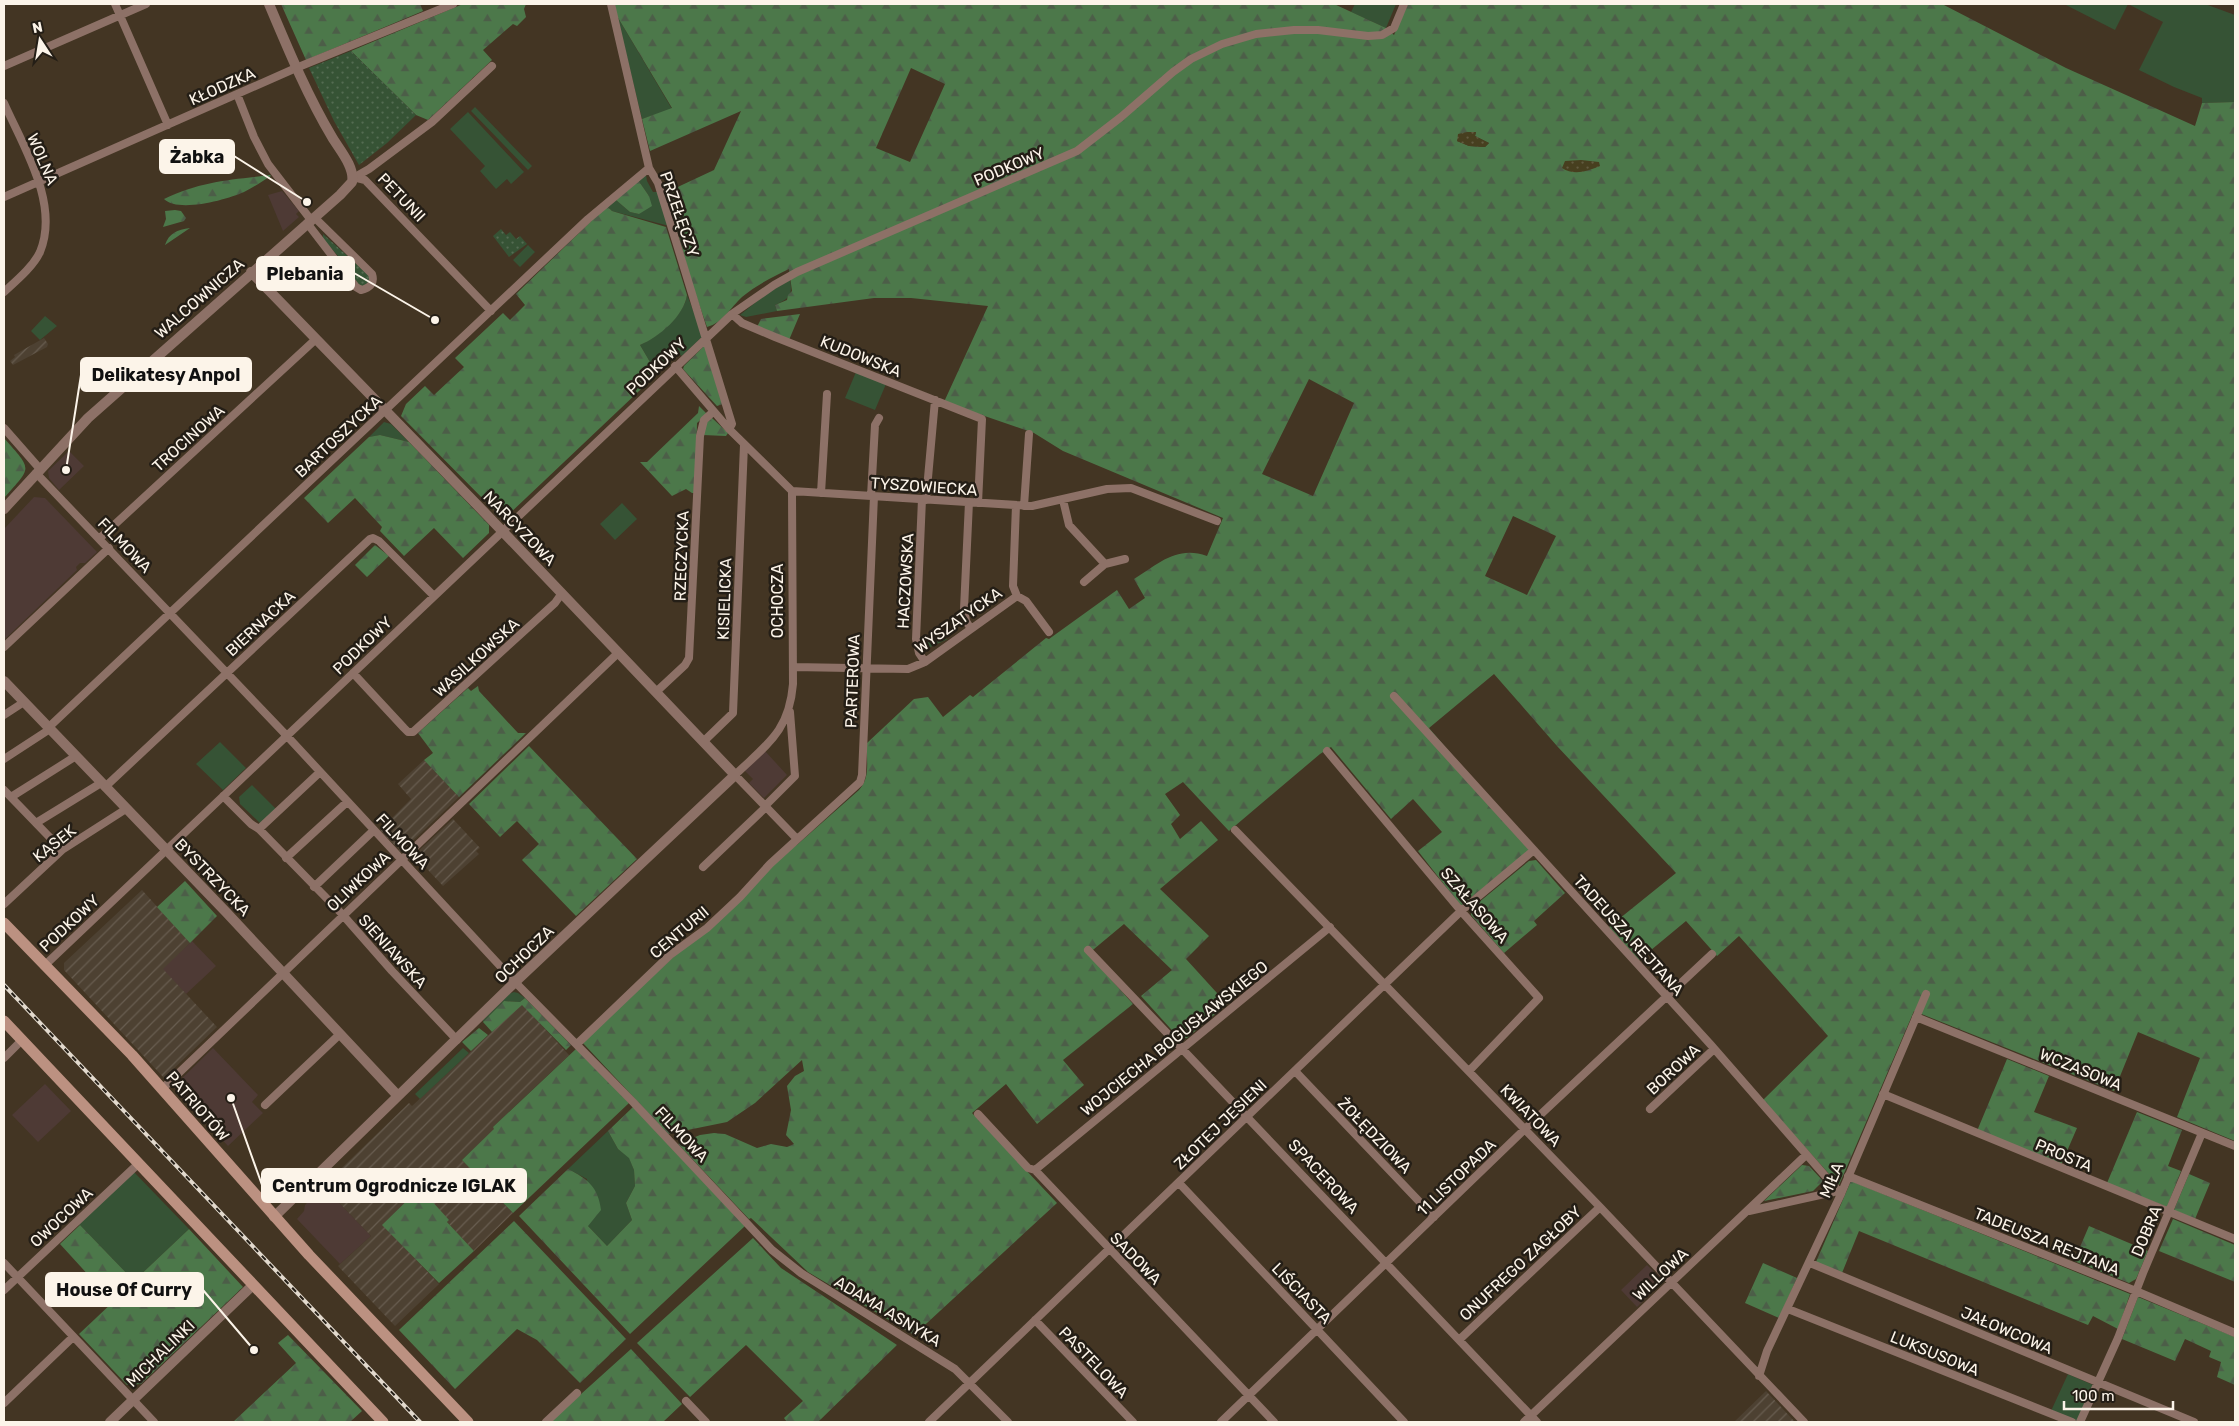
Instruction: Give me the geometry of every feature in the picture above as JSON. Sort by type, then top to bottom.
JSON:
[{"type":"main road","name":"PATRIOTÓW","points":[[4,923],[44,966],[92,1012],[274,1217],[468,1422]]},
{"type":"main road","points":[[4,1021],[383,1422]]},
{"type":"street","points":[[115,4],[168,125]]},
{"type":"street","points":[[4,66],[146,4]]},
{"type":"street","name":"PETUNII","points":[[269,4],[296,68],[320,116],[351,169],[353,177],[365,180],[491,311]]},
{"type":"street","name":"KŁODZKA","points":[[4,197],[296,68],[453,4]]},
{"type":"street","name":"PRZEŁĘCZY","points":[[611,4],[649,168],[658,183],[706,337],[732,424],[729,428]]},
{"type":"street","name":"PODKOWY","points":[[44,966],[706,337],[732,314],[774,284],[797,272],[1077,151],[1121,117],[1173,72],[1191,59],[1222,44],[1256,34],[1294,30],[1318,30],[1368,36],[1382,35],[1394,28],[1404,4]]},
{"type":"street","name":"WALCOWNICZA","points":[[4,509],[88,418],[350,186],[353,177],[369,169],[432,122],[492,66]]},
{"type":"street","points":[[236,94],[254,137],[268,164],[311,220],[356,287],[361,290],[370,286],[373,282],[372,274],[311,220]]},
{"type":"street","name":"WOLNA","points":[[4,103],[39,182],[45,202],[45,227],[42,246],[37,258],[4,292]]},
{"type":"street","name":"BARTOSZYCKA","points":[[4,758],[50,728],[588,219],[649,168]]},
{"type":"street","name":"NARCYZOWA","points":[[251,272],[798,839]]},
{"type":"street","name":"KUDOWSKA","points":[[732,314],[742,323],[767,334],[982,419],[978,503]]},
{"type":"street","name":"TROCINOWA","points":[[100,538],[316,339]]},
{"type":"street","points":[[675,366],[713,412],[792,491]]},
{"type":"street","points":[[821,493],[827,394]]},
{"type":"street","name":"HACZOWSKA","points":[[924,662],[919,653],[916,638],[924,500],[935,400]]},
{"type":"street","name":"RZECZYCKA","points":[[656,692],[685,665],[689,658],[700,436],[704,420],[713,412]]},
{"type":"street","name":"PARTEROWA","points":[[798,839],[860,782],[862,775],[875,425],[879,418]]},
{"type":"street","name":"FILMOWA","points":[[4,428],[38,471],[109,548],[287,736],[515,982],[577,1044],[750,1226]]},
{"type":"street","name":"WYSZATYCKA","points":[[793,667],[904,669],[924,662],[1017,596],[1013,586],[1020,506],[1030,434]]},
{"type":"street","name":"KISIELICKA","points":[[703,742],[733,712],[744,445]]},
{"type":"street","name":"TYSZOWIECKA","points":[[792,491],[1020,506],[1041,505],[1107,489],[1131,488],[1217,521]]},
{"type":"street","name":"OCHOCZA","points":[[766,806],[795,776],[790,710],[793,667],[792,491]]},
{"type":"street","points":[[1063,500],[1068,525],[1105,564]]},
{"type":"street","points":[[969,502],[964,609],[966,621],[972,629]]},
{"type":"street","name":"BIERNACKA","points":[[36,823],[103,785],[354,553],[373,538],[379,541],[434,596]]},
{"type":"street","points":[[4,648],[109,548]]},
{"type":"street","points":[[1084,582],[1105,564],[1124,559]]},
{"type":"street","name":"WASILKOWSKA","points":[[353,673],[404,728],[410,732],[418,729],[555,603],[562,593]]},
{"type":"street","points":[[1017,596],[1026,601],[1049,632]]},
{"type":"street","name":"OLIWKOWA","points":[[162,1089],[342,914],[618,652]]},
{"type":"street","name":"BYSTRZYCKA","points":[[4,681],[398,1096]]},
{"type":"street","name":"TADEUSZA REJTANA","points":[[1394,696],[1667,996],[1840,1193]]},
{"type":"street","points":[[4,715],[24,702]]},
{"type":"street","name":"OCHOCZA","points":[[274,1217],[515,982],[736,775],[778,732],[790,710]]},
{"type":"street","name":"SZAŁASOWA","points":[[1327,751],[1461,911],[1539,998],[1535,1005],[1469,1071]]},
{"type":"street","points":[[11,797],[76,756]]},
{"type":"street","points":[[259,829],[320,772]]},
{"type":"street","points":[[4,790],[62,850]]},
{"type":"street","name":"SIENIAWSKA","points":[[223,796],[251,824],[259,829],[342,914],[456,1040]]},
{"type":"street","points":[[286,858],[347,802]]},
{"type":"street","points":[[703,866],[766,806]]},
{"type":"street","name":"KĄSEK","points":[[4,904],[62,850],[126,810]]},
{"type":"street","points":[[314,887],[374,830]]},
{"type":"street","name":"KWIATOWA","points":[[1235,830],[1600,1207],[1804,1422]]},
{"type":"street","name":"CENTURII","points":[[577,1044],[670,955],[706,928],[740,898],[770,864],[798,839]]},
{"type":"street","name":"ZŁOTEJ JESIENI","points":[[929,1422],[1461,911],[1534,850]]},
{"type":"street","name":"WOJCIECHA BOGUSŁAWSKIEGO","points":[[1035,1170],[1330,927]]},
{"type":"street","name":"SPACEROWA","points":[[1088,950],[1182,1050],[1248,1116],[1537,1422]]},
{"type":"street","name":"11 LISTOPADA","points":[[1221,1422],[1525,1129],[1712,954]]},
{"type":"street","name":"MIŁA","points":[[1759,1376],[1767,1351],[1810,1263],[1926,994]]},
{"type":"street","name":"WCZASOWA","points":[[1916,1017],[2235,1146]]},
{"type":"street","points":[[265,1105],[340,1034]]},
{"type":"street","points":[[4,1058],[22,1040]]},
{"type":"street","name":"BOROWA","points":[[1650,1109],[1714,1049]]},
{"type":"street","name":"ŻOŁĘDZIOWA","points":[[1296,1071],[1434,1217]]},
{"type":"street","name":"PROSTA","points":[[1883,1094],[2235,1239]]},
{"type":"street","name":"SADOWA","points":[[978,1114],[1028,1168],[1035,1170],[1274,1422]]},
{"type":"street","name":"DOBRA","points":[[2080,1422],[2202,1133]]},
{"type":"street","name":"WILLOWA","points":[[1524,1422],[1806,1155]]},
{"type":"street","name":"OWOCOWA","points":[[4,1290],[138,1164]]},
{"type":"street","name":"TADEUSZA REJTANA","points":[[1848,1176],[2136,1291],[2235,1333]]},
{"type":"street","name":"LIŚCIASTA","points":[[1179,1183],[1404,1422]]},
{"type":"street","points":[[1747,1211],[1840,1193]]},
{"type":"street","name":"ONUFREGO ZAGŁOBY","points":[[1459,1340],[1600,1207]]},
{"type":"street","name":"ADAMA ASNYKA","points":[[750,1226],[778,1256],[796,1270],[910,1339],[955,1369],[1008,1422]]},
{"type":"street","points":[[4,1263],[154,1422]]},
{"type":"street","name":"JAŁOWCOWA","points":[[1810,1263],[2194,1422]]},
{"type":"street","name":"MICHALINKI","points":[[110,1422],[253,1286]]},
{"type":"street","name":"LUKSUSOWA","points":[[1788,1309],[2072,1422]]},
{"type":"street","name":"PASTELOWA","points":[[1035,1320],[1133,1422]]},
{"type":"street","points":[[4,1403],[73,1338]]},
{"type":"street","points":[[546,1422],[577,1392]]},
{"type":"street","points":[[686,1401],[706,1422]]},
{"type":"shaded area","points":[[282,191],[299,211],[296,214],[299,217],[283,231],[268,195]]},
{"type":"shaded area","points":[[44,338],[48,344],[47,347],[13,365],[10,361],[15,357],[14,355]]},
{"type":"shaded area","points":[[69,451],[84,466],[59,490],[49,478],[48,471]]},
{"type":"shaded area","points":[[34,497],[45,498],[97,552],[85,563],[80,563],[76,567],[77,570],[4,640],[4,529]]},
{"type":"shaded area","points":[[765,751],[787,775],[764,798],[749,783],[753,779],[744,770]]},
{"type":"shaded area","points":[[424,760],[459,797],[401,852],[380,830],[411,799],[398,784]]},
{"type":"shaded area","points":[[453,819],[480,848],[476,851],[479,854],[443,886],[414,855]]},
{"type":"shaded area","points":[[142,890],[190,943],[163,969],[217,1027],[164,1078],[64,970],[64,963]]},
{"type":"shaded area","points":[[192,941],[216,966],[186,994],[162,969]]},
{"type":"shaded area","points":[[522,1004],[569,1055],[493,1127],[495,1129],[462,1160],[513,1213],[474,1251],[447,1222],[449,1220],[383,1225],[439,1284],[395,1326],[338,1266],[371,1236],[323,1186],[409,1103],[412,1106]]},
{"type":"shaded area","points":[[213,1048],[258,1095],[252,1102],[263,1113],[228,1146],[173,1087]]},
{"type":"shaded area","points":[[45,1084],[71,1111],[38,1142],[12,1115]]},
{"type":"shaded area","points":[[323,1186],[371,1236],[340,1264],[297,1219],[304,1211],[305,1205]]},
{"type":"shaded area","points":[[1647,1265],[1664,1281],[1637,1307],[1621,1290]]},
{"type":"shaded area","points":[[1766,1391],[1795,1422],[1734,1422]]},
{"type":"green space","points":[[281,4],[420,4],[423,11],[306,60]]},
{"type":"green space","points":[[463,4],[526,4],[524,9],[526,17],[517,26],[513,24],[483,50],[492,60],[428,120],[416,115],[351,51]]},
{"type":"green space","points":[[614,4],[1334,4],[1386,28],[1394,35],[1408,4],[1942,4],[2066,68],[2195,126],[2202,103],[2235,102],[2235,1141],[2177,1117],[2200,1058],[2138,1032],[2114,1091],[1914,1011],[1839,1185],[1763,1100],[1828,1036],[1739,936],[1717,956],[1686,921],[1639,960],[1609,927],[1676,873],[1557,746],[1494,674],[1429,728],[1532,848],[1461,906],[1418,851],[1442,832],[1413,799],[1391,819],[1331,747],[1320,754],[1229,831],[1183,782],[1165,794],[1180,815],[1171,824],[1180,839],[1201,821],[1218,840],[1160,889],[1209,936],[1186,959],[1227,1004],[1187,1038],[1179,1038],[1141,996],[1172,970],[1124,924],[1088,954],[1133,1004],[1063,1060],[1084,1085],[1037,1124],[1006,1084],[972,1113],[1057,1203],[914,1335],[808,1272],[751,1218],[749,1219],[678,1144],[700,1135],[714,1133],[725,1134],[757,1148],[771,1144],[787,1147],[794,1144],[786,1135],[791,1110],[787,1086],[795,1076],[804,1071],[802,1060],[755,1103],[727,1122],[668,1134],[582,1042],[783,855],[859,790],[867,774],[867,743],[914,699],[928,697],[943,717],[970,695],[973,697],[1046,638],[1049,639],[1117,590],[1129,609],[1145,598],[1134,579],[1160,562],[1177,554],[1196,553],[1207,556],[1223,518],[1063,451],[1034,433],[944,402],[988,306],[911,298],[874,298],[777,311],[775,305],[787,300],[788,295],[792,291],[789,269],[753,289],[742,297],[718,322],[707,327],[691,281],[667,192],[714,170],[741,111],[650,151],[642,119],[672,108],[617,16]],"holes":[[[911,68],[945,84],[910,162],[876,148]],[[1476,132],[1475,136],[1489,143],[1485,147],[1469,146],[1457,141]],[[1309,379],[1354,403],[1313,496],[1262,474]],[[1513,516],[1556,536],[1527,595],[1485,576]]]},
{"type":"green space","points":[[1355,4],[1396,4],[1386,28],[1351,12]]},
{"type":"green space","points":[[2064,4],[2128,4],[2115,30]]},
{"type":"green space","points":[[2128,4],[2205,4],[2235,15],[2235,102],[2202,103],[2202,98],[2139,70],[2163,22]]},
{"type":"green space","points":[[617,16],[672,109],[642,119]]},
{"type":"green space","points":[[351,51],[416,115],[387,143],[359,165],[334,121],[309,68]]},
{"type":"green space","points":[[475,107],[532,166],[528,170],[471,111]]},
{"type":"green space","points":[[468,112],[524,172],[511,184],[507,179],[496,189],[480,171],[485,166],[450,129]]},
{"type":"green space","points":[[270,175],[251,189],[203,204],[180,205],[164,199],[203,185]]},
{"type":"green space","points":[[646,175],[653,192],[658,192],[669,226],[612,211],[607,206],[616,200],[630,212],[639,214],[649,196],[638,180]]},
{"type":"green space","points":[[638,180],[649,196],[652,206],[639,214],[630,212],[616,200]]},
{"type":"green space","points":[[607,206],[612,211],[666,227],[687,295],[685,303],[670,325],[655,337],[640,345],[657,374],[507,516],[500,516],[401,416],[406,404],[425,386],[434,395],[464,367],[455,358],[503,313],[510,320],[525,305],[516,294]]},
{"type":"green space","points":[[165,211],[181,211],[186,218],[184,221],[163,227],[166,219]]},
{"type":"green space","points":[[190,228],[165,245],[174,233]]},
{"type":"green space","points":[[501,229],[506,235],[510,232],[516,239],[520,236],[527,244],[509,257],[493,236]]},
{"type":"green space","points":[[323,234],[371,277],[368,283],[362,287],[353,279],[346,265],[323,239]]},
{"type":"green space","points":[[528,245],[535,252],[520,267],[513,260]]},
{"type":"green space","points":[[790,280],[791,289],[789,296],[784,301],[775,305],[777,311],[746,317],[740,315],[766,294]]},
{"type":"green space","points":[[687,295],[702,337],[682,356],[678,353],[657,374],[640,345],[670,324],[681,310]]},
{"type":"green space","points":[[800,314],[789,340],[757,327],[761,319]]},
{"type":"green space","points":[[45,316],[57,326],[40,340],[31,331]]},
{"type":"green space","points":[[706,344],[723,404],[717,406],[683,369]]},
{"type":"green space","points":[[856,372],[886,384],[875,410],[845,398]]},
{"type":"green space","points":[[699,406],[707,414],[697,423],[695,493],[686,489],[672,496],[640,462],[647,462],[698,413]]},
{"type":"green space","points":[[711,417],[728,433],[726,436],[703,435],[703,426]]},
{"type":"green space","points":[[384,422],[391,424],[409,442],[380,435],[369,437]]},
{"type":"green space","points":[[380,435],[409,442],[489,525],[489,533],[463,558],[434,528],[404,556],[380,531],[382,527],[355,498],[328,523],[304,498],[369,437]]},
{"type":"green space","points":[[4,438],[20,457],[25,468],[20,480],[4,498]]},
{"type":"green space","points":[[622,503],[637,519],[615,540],[600,524]]},
{"type":"green space","points":[[375,545],[389,556],[367,577],[355,565]]},
{"type":"green space","points":[[918,637],[948,639],[920,652]]},
{"type":"green space","points":[[478,686],[479,691],[518,733],[526,733],[459,797],[424,760],[433,753],[418,733],[468,688],[471,691]]},
{"type":"green space","points":[[220,742],[246,768],[223,790],[196,764]]},
{"type":"green space","points":[[529,746],[637,859],[576,916],[522,860],[539,844],[517,821],[500,837],[469,804]]},
{"type":"green space","points":[[252,785],[277,810],[261,824],[240,804],[239,797]]},
{"type":"green space","points":[[1536,860],[1565,893],[1534,921],[1537,925],[1504,953],[1471,915],[1472,908],[1529,861]]},
{"type":"green space","points":[[185,881],[217,916],[190,943],[157,907]]},
{"type":"green space","points":[[514,992],[525,998],[520,1002],[504,1001],[483,1022],[509,994]]},
{"type":"green space","points":[[525,998],[571,1045],[566,1050],[522,1005],[492,1032],[483,1022],[504,1001],[520,1002]]},
{"type":"green space","points":[[479,1028],[488,1035],[471,1051],[462,1042]]},
{"type":"green space","points":[[463,1048],[469,1053],[420,1099],[415,1094]]},
{"type":"green space","points":[[577,1048],[629,1103],[513,1213],[462,1160],[494,1129],[493,1127]]},
{"type":"green space","points":[[2007,1059],[2049,1076],[2034,1112],[2077,1128],[2061,1165],[1977,1131]]},
{"type":"green space","points":[[633,1107],[745,1226],[630,1334],[519,1216],[568,1169],[581,1176],[595,1190],[601,1210],[588,1226],[607,1246],[632,1220],[626,1203],[635,1186],[634,1170],[629,1158],[618,1149],[608,1131]]},
{"type":"green space","points":[[2137,1112],[2182,1130],[2168,1166],[2181,1171],[2167,1207],[2107,1183]]},
{"type":"green space","points":[[608,1131],[618,1149],[629,1157],[634,1170],[635,1186],[626,1203],[632,1220],[607,1246],[588,1226],[587,1179],[568,1169]]},
{"type":"green space","points":[[1802,1165],[1809,1166],[1823,1181],[1813,1191],[1764,1201]]},
{"type":"green space","points":[[133,1171],[189,1229],[134,1281],[78,1223]]},
{"type":"green space","points":[[2189,1174],[2210,1183],[2195,1219],[2174,1210]]},
{"type":"green space","points":[[1851,1181],[2130,1294],[2118,1329],[2093,1316],[2088,1325],[1859,1231],[1842,1273],[1816,1262]]},
{"type":"green space","points":[[420,1188],[449,1220],[447,1222],[474,1251],[439,1283],[382,1225]]},
{"type":"green space","points":[[2173,1219],[2235,1245],[2235,1282],[2159,1251]]},
{"type":"green space","points":[[514,1221],[626,1339],[580,1383],[537,1340],[517,1329],[455,1389],[399,1330]]},
{"type":"green space","points":[[80,1225],[134,1281],[189,1229],[243,1287],[141,1384],[127,1385],[79,1334],[113,1302],[60,1244]]},
{"type":"green space","points":[[2089,1226],[2148,1251],[2136,1279],[2129,1283],[2074,1261]]},
{"type":"green space","points":[[753,1238],[781,1268],[897,1345],[818,1422],[787,1422],[784,1418],[803,1401],[746,1345],[690,1397],[637,1343]]},
{"type":"green space","points":[[1763,1263],[1797,1278],[1779,1318],[1745,1303]]},
{"type":"green space","points":[[2138,1297],[2235,1337],[2235,1385],[2217,1377],[2221,1362],[2209,1357],[2211,1351],[2185,1339],[2175,1361],[2122,1339]]},
{"type":"green space","points":[[288,1335],[362,1411],[350,1422],[233,1422],[296,1363],[278,1343]]},
{"type":"green space","points":[[631,1349],[682,1404],[663,1422],[550,1422]]},
{"type":"green space","points":[[2068,1374],[2093,1385],[2077,1421],[2051,1411]]},
{"type":"sand","points":[[1476,132],[1475,136],[1489,143],[1485,147],[1469,146],[1457,141],[1458,134]]},
{"type":"sand","points":[[1565,161],[1599,162],[1600,166],[1576,172],[1562,168]]},
{"type":"railway","points":[[4,985],[420,1422]]},
{"type":"place","name":"Żabka","points":[[307,202]]},
{"type":"place","name":"Plebania","points":[[435,320]]},
{"type":"place","name":"Delikatesy Anpol","points":[[66,470]]},
{"type":"place","name":"Centrum Ogrodnicze IGLAK","points":[[231,1098]]},
{"type":"place","name":"House Of Curry","points":[[254,1350]]}]
